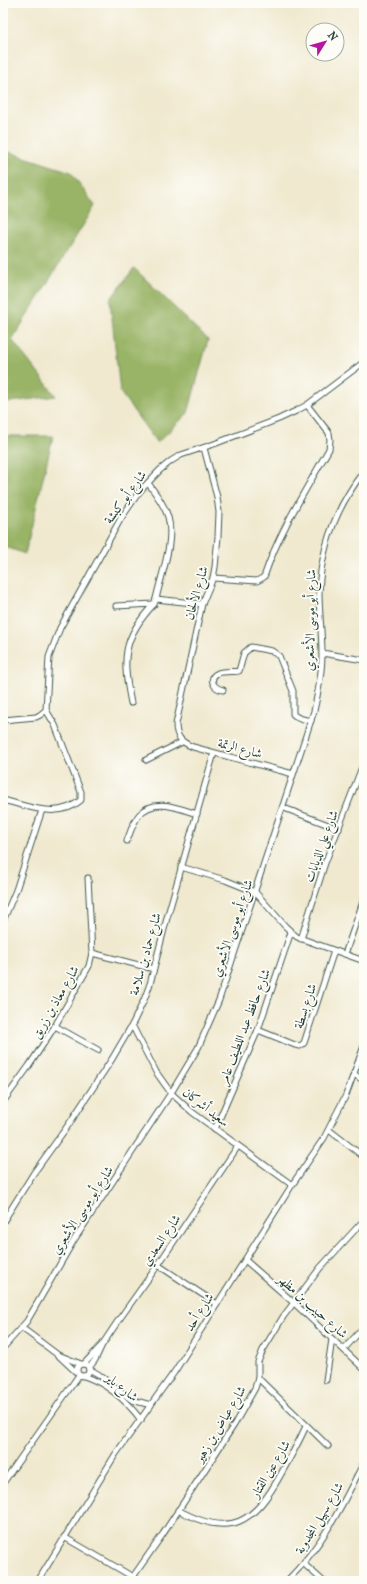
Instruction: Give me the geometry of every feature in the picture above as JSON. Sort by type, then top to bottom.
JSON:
[{"type":"street","name":"شارع أبو كبشة","points":[[46,710],[49,657],[60,628],[120,520],[135,498],[148,483],[160,470],[181,455],[204,448],[279,419],[307,405],[364,362]]},
{"type":"street","points":[[212,578],[257,582],[264,577],[266,568],[288,520],[329,449],[329,433],[307,405]]},
{"type":"street","name":"شارع الألحان","points":[[182,742],[177,735],[176,724],[202,604],[212,578],[218,537],[219,512],[217,497],[204,448]]},
{"type":"street","name":"شارع أبو موسى الأشعري","points":[[3,1348],[22,1328],[89,1216],[171,1093],[198,1048],[217,1005],[284,808],[293,774],[318,697],[322,653],[319,592],[325,550],[332,528],[345,500],[364,471]]},
{"type":"street","points":[[131,703],[125,673],[128,644],[134,628],[155,601],[167,553],[170,529],[164,509],[148,483]]},
{"type":"street","points":[[116,606],[155,601],[202,604]]},
{"type":"street","points":[[223,690],[216,688],[213,678],[215,674],[220,672],[239,671],[246,651],[251,647],[272,651],[281,659],[292,687],[293,714],[311,721]]},
{"type":"street","points":[[322,653],[364,660]]},
{"type":"street","points":[[3,720],[36,717],[40,716],[46,710],[55,725],[81,792],[81,797],[78,802],[63,809],[50,811],[3,800]]},
{"type":"street","points":[[146,760],[182,742]]},
{"type":"street","name":"شارع الرتمة","points":[[182,742],[193,747],[293,774]]},
{"type":"street","name":"شارع حماد بن سلامة","points":[[3,1222],[33,1174],[69,1124],[112,1059],[132,1025],[148,990],[181,867],[214,753]]},
{"type":"street","name":"شارع علي الذيابات","points":[[301,938],[325,863],[364,762]]},
{"type":"street","points":[[126,841],[139,816],[153,805],[167,805],[197,814]]},
{"type":"street","points":[[284,808],[339,829]]},
{"type":"street","points":[[3,921],[16,890],[42,810]]},
{"type":"street","points":[[181,867],[225,880],[256,892],[291,932],[301,938],[364,961]]},
{"type":"street","name":"شارع معاذ بن زريق","points":[[3,1102],[55,1026],[86,972],[92,953],[88,878]]},
{"type":"street","points":[[345,954],[364,899]]},
{"type":"street","name":"شارع حافظ عبد اللطيف عامر","points":[[216,1129],[258,1030],[291,932]]},
{"type":"street","name":"شارع بسطة","points":[[258,1030],[294,1045],[300,1046],[304,1043],[334,951]]},
{"type":"street","points":[[92,953],[154,969]]},
{"type":"street","name":"سعيد أشركان","points":[[132,1025],[156,1072],[171,1093],[192,1112],[292,1185]]},
{"type":"street","points":[[55,1026],[98,1050]]},
{"type":"street","name":"شارع أحد","points":[[38,1581],[115,1455],[175,1371],[292,1185],[329,1130],[346,1095],[364,1046]]},
{"type":"street","points":[[354,1074],[364,1082]]},
{"type":"street","points":[[329,1130],[364,1157]]},
{"type":"street","name":"شارع السعدي","points":[[102,1345],[77,1367],[80,1374],[88,1374],[89,1369],[102,1345],[238,1146]]},
{"type":"street","name":"شارع عياض بن زهير","points":[[131,1579],[234,1425],[253,1392],[258,1378],[258,1362],[263,1350],[293,1302],[329,1258],[364,1220]]},
{"type":"street","name":"شارع حبيب بن مظهر","points":[[245,1260],[293,1302],[364,1369]]},
{"type":"street","points":[[158,1265],[217,1304]]},
{"type":"street","points":[[344,1349],[364,1327]]},
{"type":"street","name":"شارع باير","points":[[22,1328],[58,1355],[80,1374],[100,1382],[111,1390],[129,1405],[141,1420]]},
{"type":"street","points":[[326,1380],[332,1339]]},
{"type":"street","name":"شارع باير","points":[[58,1355],[82,1364],[98,1374],[132,1400],[151,1405]]},
{"type":"street","points":[[3,1483],[80,1374]]},
{"type":"street","points":[[258,1378],[328,1446]]},
{"type":"street","name":"شارع عين القتار","points":[[178,1510],[193,1518],[218,1524],[235,1523],[251,1516],[260,1507],[276,1483],[306,1426]]},
{"type":"street","name":"شارع سهيل المجدوبة","points":[[287,1581],[304,1564],[320,1543],[364,1462]]},
{"type":"street","points":[[64,1537],[131,1579],[140,1581]]},
{"type":"street","points":[[304,1564],[323,1581]]},
{"type":"green space","points":[[3,150],[71,172],[95,206],[12,340],[56,396],[3,403]]},
{"type":"green space","points":[[134,268],[208,340],[188,413],[157,443],[120,392],[110,300]]},
{"type":"green space","points":[[3,436],[53,436],[25,554],[3,546]]}]
